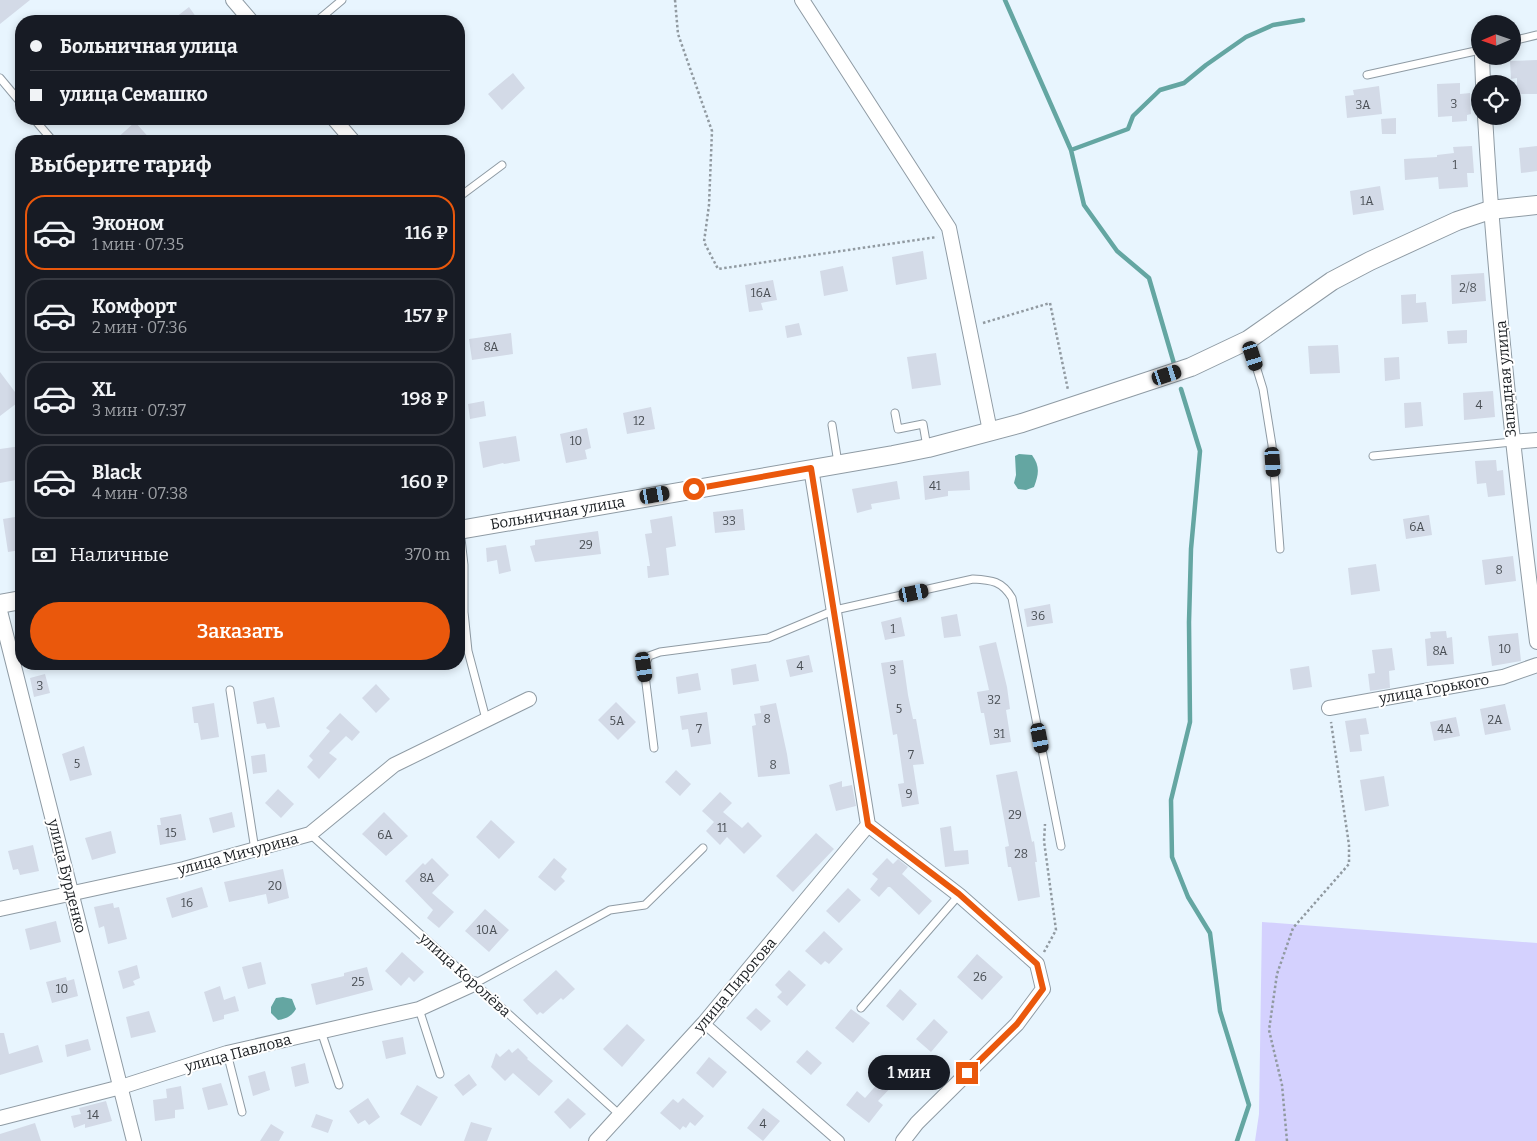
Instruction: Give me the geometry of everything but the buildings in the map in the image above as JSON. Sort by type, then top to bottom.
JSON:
[{"type":"street","points":[[233,0],[246,15]]},
{"type":"street","points":[[802,0],[949,228],[990,431]]},
{"type":"street","points":[[339,125],[349,135]]},
{"type":"street","name":"Западная улица","points":[[1485,125],[1490,210],[1512,442],[1537,642]]},
{"type":"street","name":"Больничная улица","points":[[465,529],[892,455],[928,448],[1022,423],[1191,367],[1248,340],[1332,281],[1457,220],[1490,210],[1537,205]]},
{"type":"street","points":[[1512,442],[1537,440]]},
{"type":"street","points":[[811,468],[868,825],[959,894],[1037,964],[1043,989],[1017,1024],[917,1123],[903,1141]]},
{"type":"street","points":[[0,604],[15,601]]},
{"type":"street","name":"улица Бурденко","points":[[0,611],[122,1087],[134,1141]]},
{"type":"street","name":"улица Горького","points":[[1329,708],[1503,677],[1537,665]]},
{"type":"street","name":"улица Мичурина","points":[[0,909],[71,892],[184,869],[310,834],[394,765],[529,698]]},
{"type":"street","name":"улица Пирогова","points":[[596,1141],[704,1023],[868,825]]},
{"type":"street","name":"улица Павлова","points":[[0,1118],[122,1087],[227,1053],[419,1009],[474,984]]},
{"type":"street","points":[[704,1023],[839,1141]]},
{"type":"lane","points":[[324,15],[342,0]]},
{"type":"lane","points":[[1521,39],[1537,35]]},
{"type":"lane","points":[[1367,75],[1471,52]]},
{"type":"lane","points":[[0,78],[15,97]]},
{"type":"lane","points":[[39,125],[48,135]]},
{"type":"lane","points":[[465,193],[502,165]]},
{"type":"lane","points":[[1248,340],[1264,389],[1272,445],[1280,549]]},
{"type":"lane","points":[[895,413],[898,429],[923,424],[928,448]]},
{"type":"lane","points":[[832,425],[838,464]]},
{"type":"lane","points":[[1373,456],[1512,442]]},
{"type":"lane","points":[[654,748],[644,667],[650,656],[660,652],[768,638],[835,610],[973,580],[997,582],[1007,588],[1012,598],[1061,846]]},
{"type":"lane","points":[[465,622],[468,651],[486,720]]},
{"type":"lane","points":[[230,690],[255,850]]},
{"type":"lane","name":"улица Королёва","points":[[310,834],[620,1115]]},
{"type":"lane","points":[[474,984],[610,910],[645,904],[703,848]]},
{"type":"lane","points":[[861,1008],[959,894]]},
{"type":"lane","points":[[419,1009],[440,1074]]},
{"type":"lane","points":[[321,1031],[339,1085]]},
{"type":"lane","points":[[227,1053],[242,1112]]},
{"type":"path","points":[[675,0],[678,34],[712,131],[709,205],[704,242],[718,268],[951,235]]},
{"type":"path","points":[[979,324],[1050,303],[1072,406]]},
{"type":"path","points":[[1287,1141],[1282,1085],[1269,1030],[1276,974],[1293,928],[1349,864],[1349,845],[1329,708]]},
{"type":"path","points":[[1037,964],[1056,930],[1044,840],[1045,822]]},
{"type":"shaded area","points":[[1019,454],[1032,455],[1037,467],[1038,474],[1034,487],[1026,490],[1018,489],[1014,483],[1016,475],[1015,456]]},
{"type":"shaded area","points":[[1262,922],[1537,943],[1537,1141],[1255,1141],[1259,1114]]},
{"type":"shaded area","points":[[276,998],[292,999],[296,1009],[293,1014],[278,1020],[271,1013],[271,1007]]},
{"type":"waterway","points":[[1005,0],[1071,150],[1084,205],[1117,251],[1149,278],[1175,367]]},
{"type":"waterway","points":[[1071,150],[1128,129],[1133,116],[1160,90],[1184,83],[1246,37],[1273,25],[1303,20]]},
{"type":"waterway","points":[[1181,389],[1200,451],[1191,549],[1189,622],[1190,722],[1171,800],[1172,857],[1188,897],[1210,933],[1220,1011],[1249,1105],[1237,1141]]},
{"type":"route","points":[[694,489],[811,468],[868,825],[959,894],[1037,964],[1043,989],[1017,1024],[967,1073]]}]
